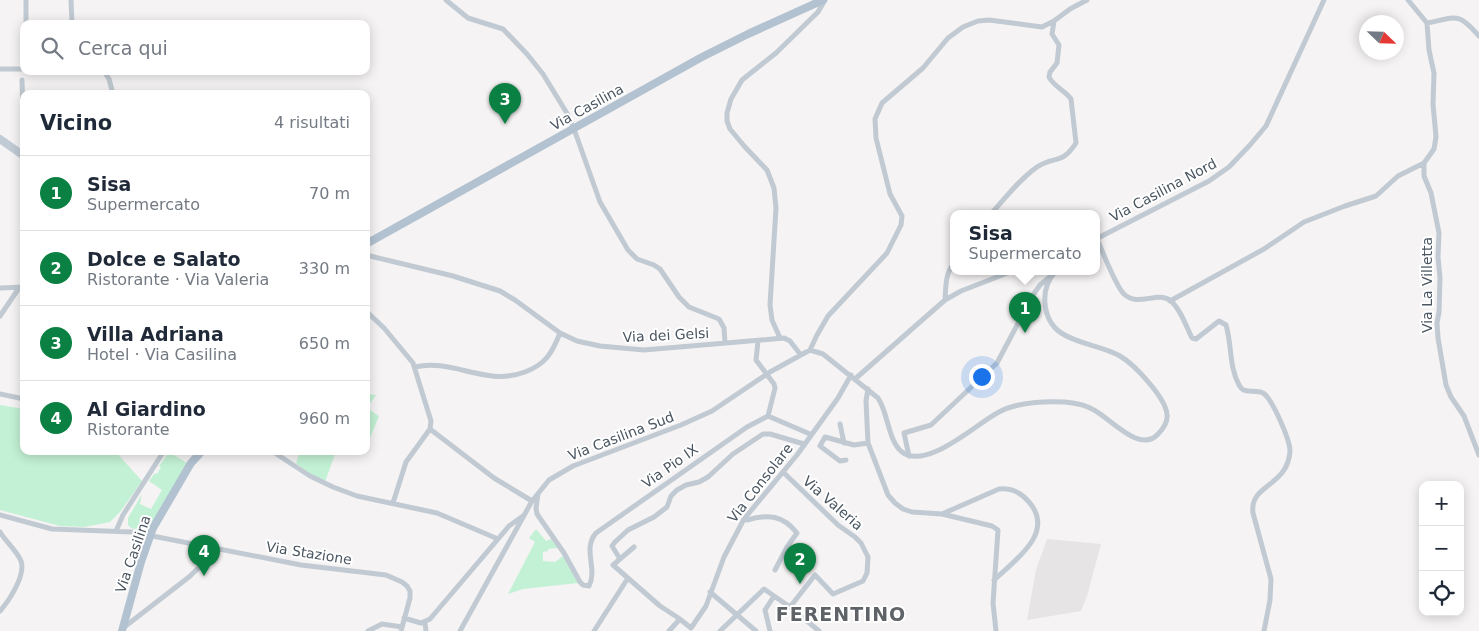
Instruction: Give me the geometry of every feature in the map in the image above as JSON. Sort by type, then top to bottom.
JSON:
[{"type":"main road","name":"Via Casilina","points":[[370,242],[718,49],[824,0]]},
{"type":"main road","name":"Via Casilina","points":[[192,463],[194,455]]},
{"type":"main road","name":"Via Casilina","points":[[122,630],[151,533],[161,513],[199,455]]},
{"type":"street","points":[[26,0],[26,20]]},
{"type":"street","points":[[71,0],[72,20]]},
{"type":"street","points":[[446,0],[468,18],[499,27],[506,31],[543,74],[562,104],[574,129],[600,202],[628,250],[637,259],[660,269],[679,297],[689,307],[719,319],[724,328],[725,343]]},
{"type":"street","points":[[800,354],[788,339],[780,338],[772,320],[770,305],[776,208],[774,188],[766,170],[730,128],[727,116],[732,99],[742,80],[776,53],[818,12],[824,0]]},
{"type":"street","points":[[1053,275],[1045,297],[1045,307],[1048,318],[1055,329],[1063,335],[1110,351],[1128,362],[1145,379],[1163,403],[1167,413],[1166,421],[1162,430],[1148,441],[1136,439],[1092,408],[1063,402],[1028,403],[998,412],[931,454],[920,457],[909,456],[898,448],[878,398],[821,352],[810,350],[816,335],[828,316],[887,253],[901,225],[902,217],[890,194],[876,142],[875,119],[882,103],[928,63],[950,36],[966,25],[989,20],[1039,27],[1054,21],[1070,9],[1087,0]]},
{"type":"street","name":"Via Casilina Nord","points":[[1100,237],[1209,181],[1229,167],[1250,145],[1266,126],[1324,0]]},
{"type":"street","points":[[1170,300],[1264,249],[1304,222],[1376,196],[1398,176],[1424,163],[1434,149],[1436,137],[1433,104],[1434,73],[1428,23],[1408,0]]},
{"type":"street","points":[[1428,23],[1457,17],[1466,21],[1479,36]]},
{"type":"street","points":[[995,210],[1033,171],[1045,163],[1065,156],[1076,143],[1071,99],[1068,94],[1052,84],[1049,77],[1050,72],[1057,63],[1059,45],[1052,34],[1054,21]]},
{"type":"street","points":[[0,69],[20,69]]},
{"type":"street","points":[[106,75],[112,90]]},
{"type":"street","points":[[22,80],[22,90]]},
{"type":"street","points":[[0,139],[20,153]]},
{"type":"street","name":"Via La Villetta","points":[[1424,163],[1424,176],[1431,193],[1439,233],[1440,286],[1437,323],[1446,385],[1451,397],[1464,416],[1479,454]]},
{"type":"street","points":[[1100,245],[1123,294],[1135,300],[1158,297],[1170,300],[1176,307],[1192,338],[1201,337],[1219,321],[1226,325],[1229,333],[1233,372],[1239,385],[1244,390],[1266,395],[1280,421],[1290,452],[1284,472],[1280,478],[1256,495],[1253,503],[1253,512],[1271,579],[1270,600],[1264,631]]},
{"type":"street","name":"Via dei Gelsi","points":[[370,256],[452,276],[500,292],[515,300],[560,333],[574,340],[589,344],[625,349],[655,349],[780,338]]},
{"type":"street","points":[[945,300],[946,278],[950,268]]},
{"type":"street","name":"Via Consolare","points":[[692,630],[706,606],[724,557],[744,519],[783,472],[853,377],[945,300],[961,291],[1002,275]]},
{"type":"street","points":[[909,456],[904,433],[931,425],[997,363],[1033,295],[1040,285],[1052,275]]},
{"type":"street","points":[[0,288],[20,288]]},
{"type":"street","points":[[0,316],[20,291]]},
{"type":"street","points":[[370,315],[387,331],[415,367],[430,421],[430,429],[406,462],[393,503]]},
{"type":"street","points":[[415,367],[434,364],[474,373],[512,377],[544,363],[551,354],[560,333]]},
{"type":"street","points":[[758,340],[756,360],[775,388],[768,416],[810,434]]},
{"type":"street","name":"Via Casilina Sud","points":[[460,631],[538,491],[552,478],[568,468],[712,412],[766,374],[810,350]]},
{"type":"street","points":[[868,389],[866,417],[868,443],[888,495],[895,503],[903,509],[912,512],[942,514],[992,526],[998,530],[992,603],[996,631]]},
{"type":"street","points":[[0,394],[20,398]]},
{"type":"street","name":"Via Pio IX","points":[[538,491],[537,516],[564,553],[580,582],[583,585],[589,586],[592,576],[590,545],[596,533],[750,425],[768,416]]},
{"type":"street","points":[[840,424],[844,443]]},
{"type":"street","points":[[430,429],[494,478],[532,501]]},
{"type":"street","points":[[620,558],[612,546],[614,542],[631,528],[652,518],[666,508],[671,496],[677,490],[686,484],[699,482],[708,477],[733,454],[761,435],[772,434],[804,444]]},
{"type":"street","points":[[846,460],[840,461],[820,446],[824,437],[854,445],[868,443]]},
{"type":"street","points":[[116,531],[122,515],[161,455]]},
{"type":"street","points":[[278,455],[323,483],[353,495],[443,515],[498,539]]},
{"type":"street","name":"Via Valeria","points":[[783,472],[838,525],[855,537],[861,543],[868,557],[867,574],[863,581],[835,595],[815,575],[790,607]]},
{"type":"street","points":[[942,514],[999,489],[1007,488],[1023,495],[1031,505],[1036,515],[1037,524],[1034,538],[1026,550],[994,580]]},
{"type":"street","name":"Via Stazione","points":[[0,515],[56,530],[116,531],[140,534],[300,565],[396,578],[406,585],[410,591],[410,598],[401,629]]},
{"type":"street","points":[[404,618],[425,623],[434,616],[511,524],[524,515]]},
{"type":"street","points":[[744,519],[773,516],[789,525],[797,533],[775,570]]},
{"type":"street","points":[[0,532],[19,557],[22,566],[13,594],[0,611]]},
{"type":"street","points":[[634,547],[612,565],[660,606],[680,619],[692,630]]},
{"type":"street","points":[[122,630],[189,577],[218,549]]},
{"type":"street","points":[[594,631],[628,578]]},
{"type":"street","points":[[720,631],[764,588],[820,631]]},
{"type":"street","points":[[710,592],[756,631]]},
{"type":"street","points":[[770,631],[765,610],[774,596]]},
{"type":"street","points":[[669,631],[680,619]]},
{"type":"street","points":[[425,623],[426,631]]},
{"type":"street","points":[[368,631],[382,624],[401,629]]},
{"type":"shaded area","points":[[1047,539],[1101,544],[1081,611],[1027,620],[1036,570]]},
{"type":"green space","points":[[370,394],[376,395],[370,404]]},
{"type":"green space","points":[[0,405],[20,408],[20,455],[119,455],[142,481],[120,512],[110,522],[84,527],[60,526],[0,510]]},
{"type":"green space","points":[[370,410],[379,416],[370,438]]},
{"type":"green space","points":[[167,455],[174,455],[187,463],[149,532],[131,528],[128,525],[128,518],[142,494],[140,504],[151,509],[162,490],[149,481],[155,473],[157,474],[161,467],[159,466]]},
{"type":"green space","points":[[299,455],[335,455],[325,482],[312,476],[296,463]]},
{"type":"green space","points":[[536,529],[546,541],[551,539],[558,548],[548,549],[548,551],[543,552],[543,561],[555,562],[563,556],[578,583],[523,589],[508,594],[535,542],[529,538]]},
{"type":"place","name":"Villa Adriana","points":[[505,124]]},
{"type":"place","name":"Sisa","points":[[1025,333]]},
{"type":"place","name":"Al Giardino","points":[[204,576]]},
{"type":"place","name":"Dolce e Salato","points":[[800,584]]},
{"type":"district","name":"FERENTINO","points":[[841,614]]}]
